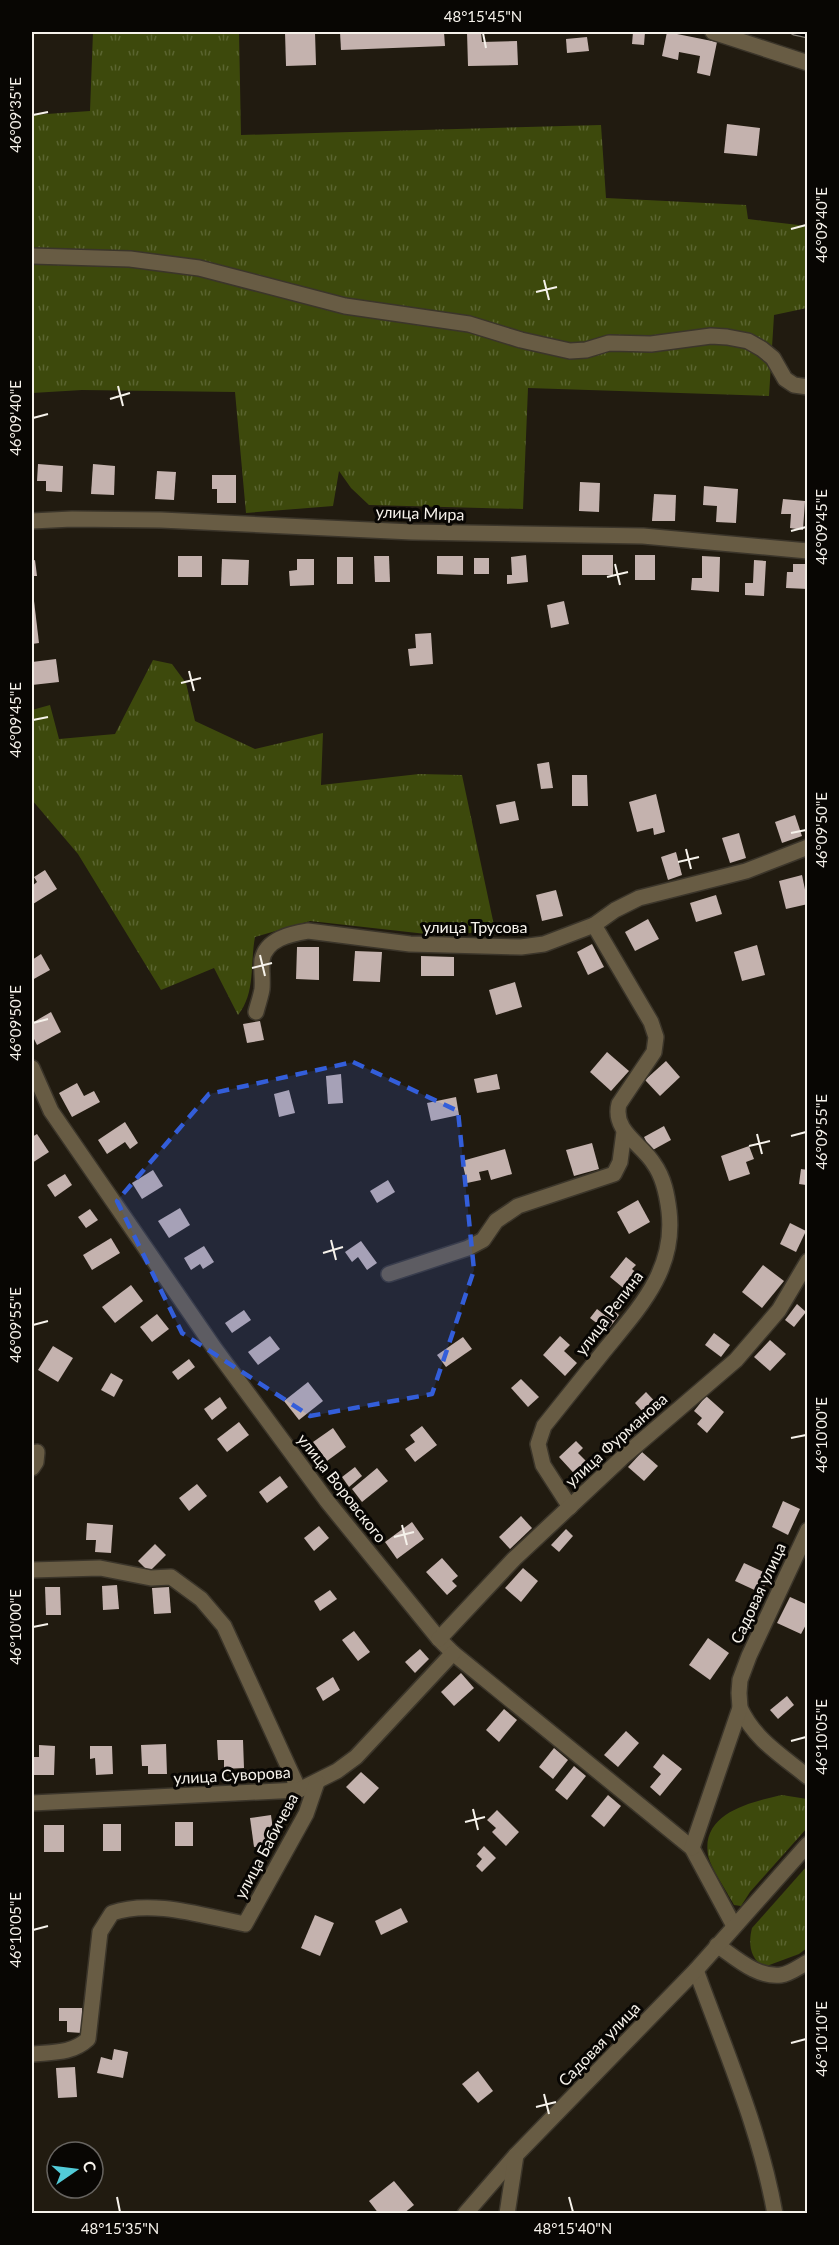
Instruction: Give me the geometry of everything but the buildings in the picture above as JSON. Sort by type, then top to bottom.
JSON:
[{"type":"street","points":[[713,32],[807,63]]},
{"type":"street","points":[[32,256],[130,259],[199,268],[345,306],[469,324],[521,340],[570,351],[586,350],[609,343],[651,344],[711,336],[727,337],[748,341],[762,349],[773,358],[785,379],[801,386]]},
{"type":"street","name":"улица Мира","points":[[32,521],[161,520],[412,532],[644,536],[807,551]]},
{"type":"street","name":"улица Трусова","points":[[256,1012],[262,989],[262,959],[267,947],[293,933],[308,931],[410,944],[521,947],[544,944],[594,925],[615,910],[639,898],[746,871],[807,847]]},
{"type":"street","points":[[389,1274],[468,1248],[483,1240],[496,1221],[518,1206],[614,1174],[620,1162],[624,1132],[617,1111],[619,1104],[654,1052],[656,1037],[651,1022],[594,925]]},
{"type":"street","name":"улица Воровского","points":[[32,1068],[51,1111],[215,1349],[327,1501],[439,1639],[453,1653],[692,1848],[734,1926]]},
{"type":"street","name":"улица Репина","points":[[570,1507],[543,1466],[538,1444],[544,1426],[642,1304],[657,1281],[670,1241],[667,1191],[654,1163],[624,1132]]},
{"type":"street","name":"улица Фурманова","points":[[439,1639],[514,1559],[624,1456],[736,1360],[778,1310],[807,1261]]},
{"type":"street","points":[[32,1468],[36,1462],[37,1452]]},
{"type":"street","name":"Садовая улица","points":[[692,1848],[740,1708],[740,1680],[807,1530]]},
{"type":"street","points":[[32,1570],[99,1568],[151,1578],[171,1578],[201,1599],[224,1626],[298,1790]]},
{"type":"street","name":"улица Суворова","points":[[32,1803],[298,1790],[337,1771],[356,1757],[453,1653]]},
{"type":"street","points":[[740,1708],[748,1724],[761,1740],[807,1777]]},
{"type":"street","name":"улица Бабичева","points":[[32,2054],[68,2051],[80,2047],[88,2039],[100,1932],[112,1912],[125,1908],[152,1906],[245,1924],[306,1814],[317,1782]]},
{"type":"street","name":"Садовая улица","points":[[465,2214],[516,2155],[696,1970],[807,1844]]},
{"type":"street","points":[[717,1945],[759,1972],[782,1975],[807,1962]]},
{"type":"street","points":[[696,1970],[745,2097],[777,2211]]},
{"type":"street","points":[[507,2214],[516,2155]]},
{"type":"highlighted area","points":[[353,1062],[458,1111],[474,1270],[432,1394],[310,1416],[182,1333],[117,1201],[209,1094]]},
{"type":"green space","points":[[93,32],[239,32],[241,135],[601,125],[606,198],[746,205],[748,219],[807,226],[807,308],[774,315],[769,396],[528,388],[523,509],[369,505],[351,488],[339,471],[333,506],[246,513],[235,392],[82,390],[32,393],[32,115],[90,111]]},
{"type":"green space","points":[[153,660],[172,664],[186,683],[195,721],[255,749],[323,733],[321,785],[419,774],[462,775],[495,930],[444,936],[310,921],[255,937],[250,988],[244,1006],[238,1015],[214,968],[161,990],[78,854],[32,800],[32,710],[50,705],[59,739],[115,734]]},
{"type":"green space","points":[[782,1795],[807,1799],[807,1828],[750,1892],[741,1906],[734,1905],[709,1860],[708,1841],[712,1829],[720,1819],[743,1806]]},
{"type":"green space","points":[[807,1866],[807,1948],[799,1954],[764,1967],[751,1950],[752,1928]]},
{"type":"railway","points":[[794,32],[808,35]]}]
